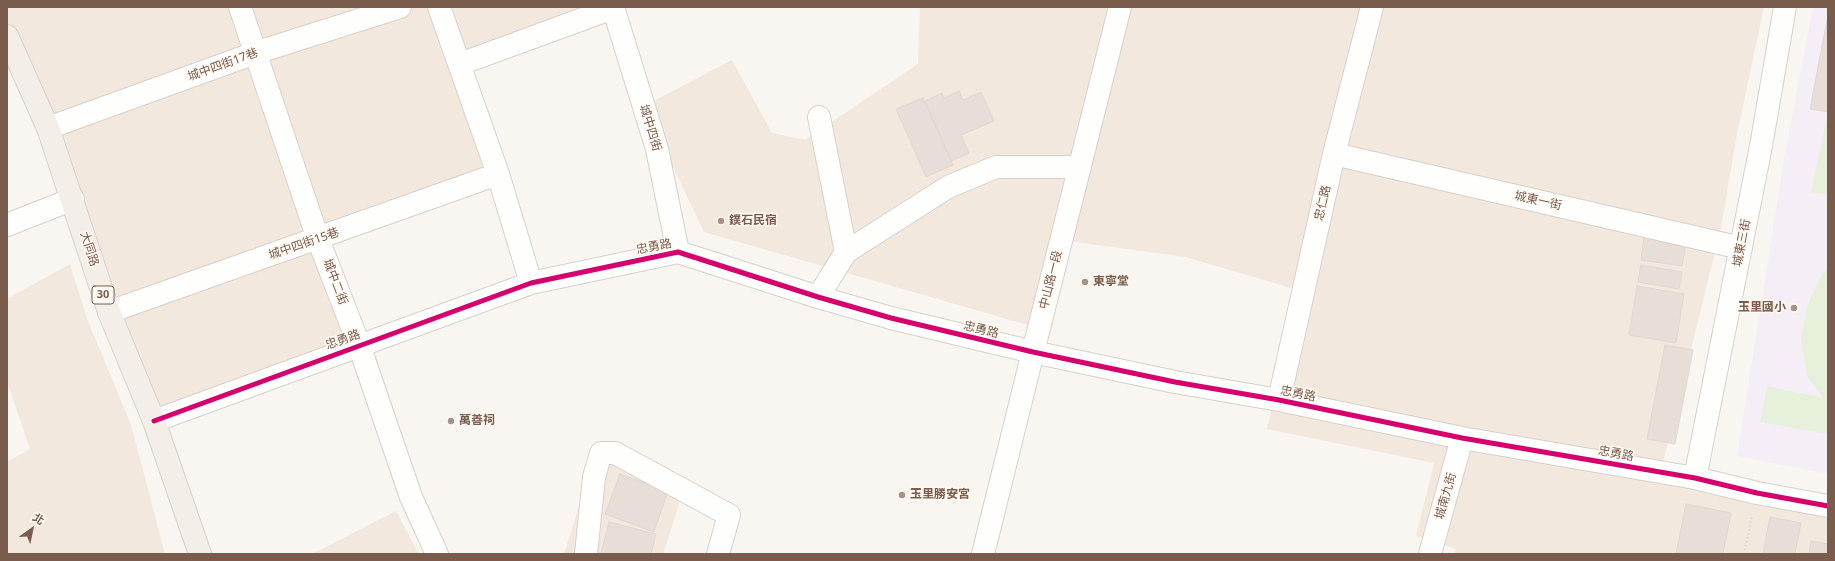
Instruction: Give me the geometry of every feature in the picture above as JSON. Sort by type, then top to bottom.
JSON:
[{"type":"main road","name":"大同路","points":[[7,36],[48,128],[73,199],[109,312],[154,421],[200,554]]},
{"type":"street","name":"城中二街","points":[[240,7],[318,239],[359,345],[411,497],[437,554]]},
{"type":"street","name":"城中四街17巷","points":[[48,128],[256,53],[400,7]]},
{"type":"street","points":[[439,7],[498,174],[531,283]]},
{"type":"street","name":"中山路一段","points":[[983,554],[1032,352],[1120,7]]},
{"type":"street","name":"忠仁路","points":[[1279,400],[1334,154],[1372,7]]},
{"type":"street","name":"城東三街","points":[[1695,478],[1741,248],[1785,7]]},
{"type":"street","points":[[460,64],[613,8]]},
{"type":"street","name":"城中四街","points":[[613,8],[657,149],[678,252]]},
{"type":"street","points":[[819,117],[846,252]]},
{"type":"street","name":"城東一街","points":[[1334,154],[1741,248]]},
{"type":"street","points":[[818,298],[846,252],[948,187],[996,167],[1080,167]]},
{"type":"street","name":"城中四街15巷","points":[[109,312],[498,174]]},
{"type":"street","points":[[7,225],[73,199]]},
{"type":"street","name":"忠勇路","points":[[154,421],[531,283],[678,252],[818,298],[891,318],[1032,352],[1175,382],[1279,400],[1462,438],[1695,478],[1757,493],[1828,506]]},
{"type":"street","name":"城南九街","points":[[1430,554],[1462,438]]},
{"type":"street","points":[[586,554],[594,477],[601,453],[616,453],[730,515],[718,554]]},
{"type":"path","points":[[1744,554],[1757,493]]},
{"type":"shaded area","points":[[7,7],[613,7],[460,64],[498,174],[319,239],[359,345],[154,421],[73,199],[7,62]]},
{"type":"shaded area","points":[[920,7],[1764,7],[1736,139],[1721,228],[1661,471],[1828,512],[1828,554],[1454,554],[1456,549],[1416,536],[1434,463],[1267,429],[1298,290],[1185,257],[1054,239],[1028,325],[704,232],[644,106],[732,60],[772,133],[805,140],[918,64]]},
{"type":"shaded area","name":"玉里國小","points":[[1813,7],[1828,7],[1828,474],[1737,456],[1784,160]]},
{"type":"shaded area","points":[[70,264],[86,316],[131,425],[165,554],[7,554],[7,462],[30,449],[7,381],[7,299]]},
{"type":"shaded area","points":[[595,456],[682,495],[663,554],[564,554]]},
{"type":"shaded area","points":[[396,511],[419,554],[312,554]]},
{"type":"green space","points":[[1826,121],[1828,121],[1828,195],[1811,192]]},
{"type":"green space","points":[[1828,268],[1828,434],[1760,422],[1767,386],[1823,398],[1807,376],[1801,338],[1807,307],[1821,275]]},
{"type":"building","points":[[1828,20],[1828,112],[1810,109]]},
{"type":"building","points":[[959,91],[963,100],[981,92],[994,121],[961,135],[969,153],[951,161],[925,101],[942,93],[944,98]]},
{"type":"building","points":[[923,98],[953,165],[926,177],[896,109]]},
{"type":"building","points":[[1644,237],[1686,243],[1682,266],[1641,260]]},
{"type":"building","points":[[1641,265],[1682,272],[1679,289],[1638,282]]},
{"type":"building","points":[[1637,286],[1684,294],[1676,343],[1629,335]]},
{"type":"building","points":[[1665,345],[1693,350],[1675,444],[1647,439]]},
{"type":"building","points":[[620,474],[668,491],[654,532],[605,514]]},
{"type":"building","points":[[1686,504],[1731,513],[1723,554],[1676,554]]},
{"type":"building","points":[[1770,517],[1801,523],[1795,554],[1763,554]]},
{"type":"building","points":[[609,522],[656,534],[651,554],[601,554]]},
{"type":"building","points":[[1811,541],[1828,544],[1828,554],[1809,554]]},
{"type":"cycle path","points":[[154,421],[531,283],[678,252],[818,297],[891,318],[1033,352],[1175,382],[1279,400],[1462,438],[1695,478],[1757,493],[1828,506]]},
{"type":"place","name":"鏷石民宿","points":[[721,221]]},
{"type":"place","name":"東寧堂","points":[[1085,282]]},
{"type":"place","name":"玉里國小","points":[[1794,308]]},
{"type":"place","name":"萬善祠","points":[[451,421]]},
{"type":"place","name":"玉里勝安宮","points":[[902,495]]}]
